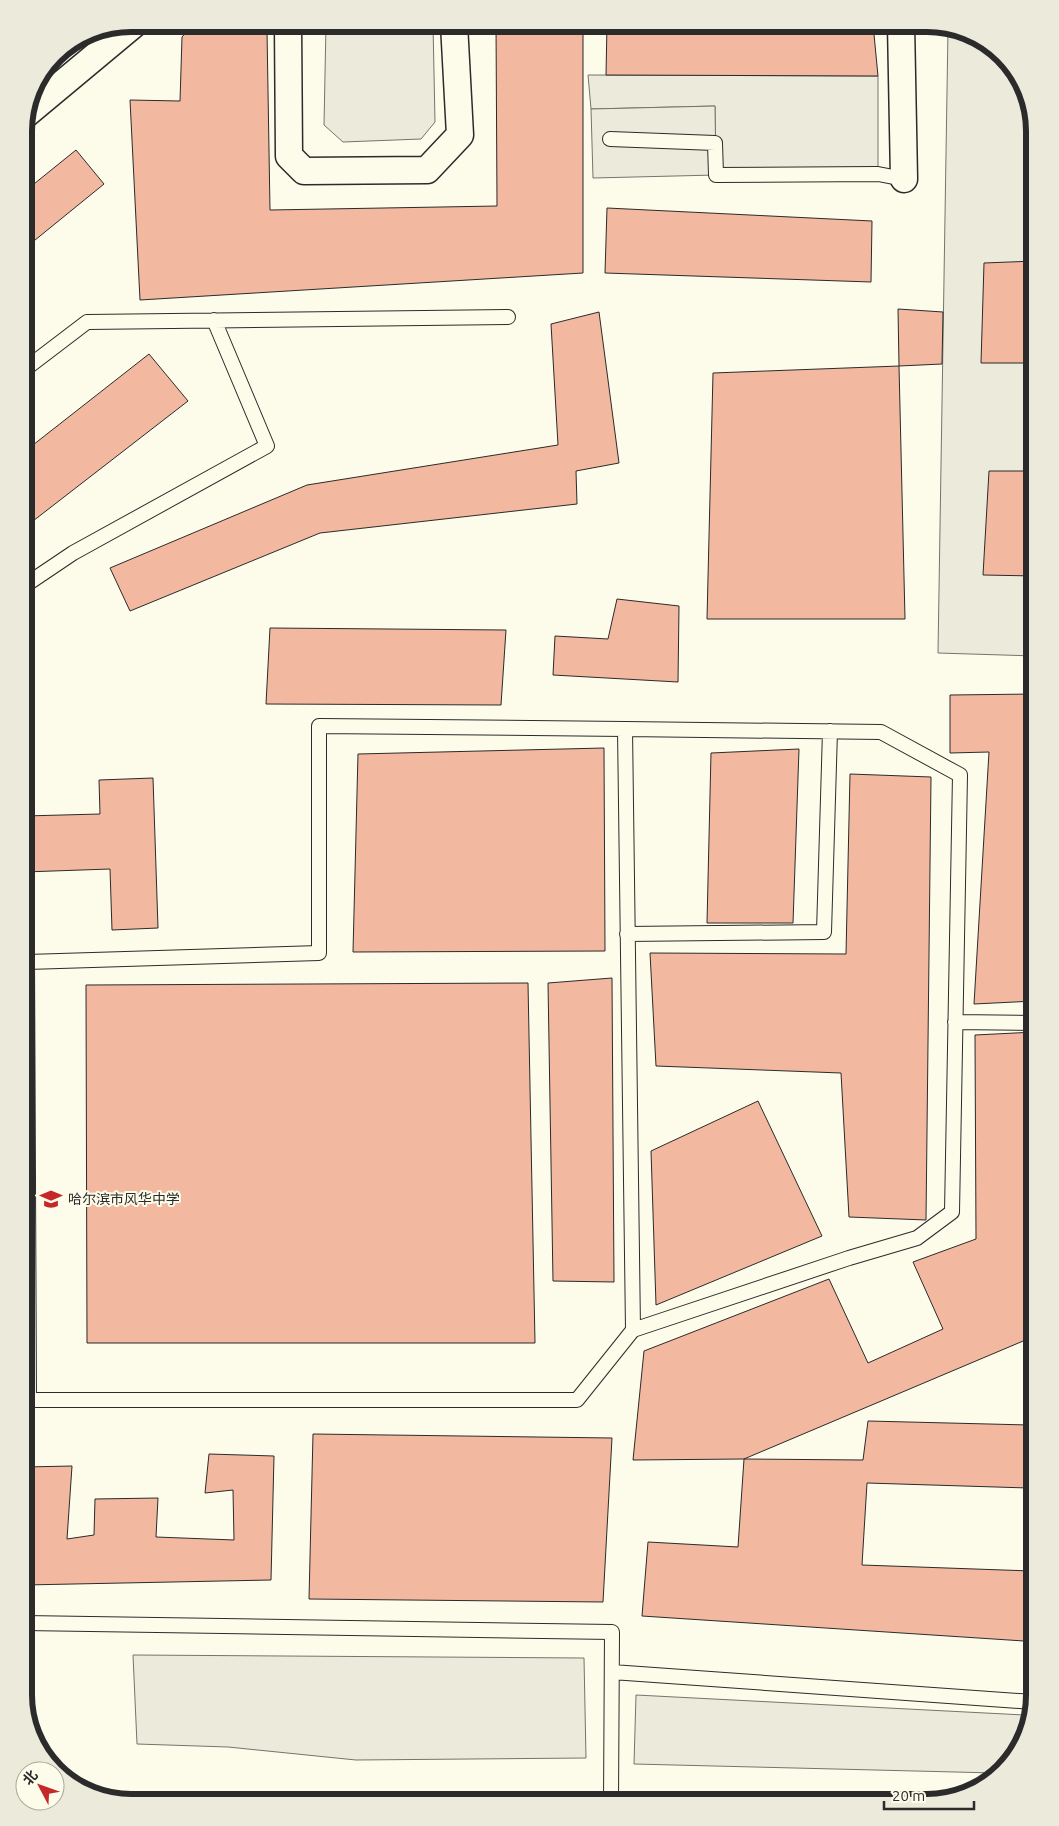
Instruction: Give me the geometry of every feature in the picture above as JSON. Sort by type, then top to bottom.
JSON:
[{"type":"street","points":[[36,106],[123,33]]},
{"type":"street","points":[[288,33],[289,156],[304,171],[427,170],[460,135],[454,33]]},
{"type":"street","points":[[901,33],[904,179]]},
{"type":"lane","points":[[610,139],[715,143],[716,175],[878,174],[904,179]]},
{"type":"lane","points":[[33,363],[87,322],[508,317]]},
{"type":"lane","points":[[33,580],[73,553],[267,446],[214,320]]},
{"type":"lane","points":[[32,962],[319,953],[319,726],[882,732],[960,775],[952,1212],[917,1238],[848,1258],[633,1330],[576,1400],[32,1401]]},
{"type":"lane","points":[[625,729],[633,1330]]},
{"type":"lane","points":[[628,934],[824,932],[830,731]]},
{"type":"lane","points":[[955,1022],[1026,1024]]},
{"type":"lane","points":[[32,1623],[612,1632],[611,1794]]},
{"type":"lane","points":[[612,1672],[1026,1702]]},
{"type":"shaded area","points":[[326,33],[433,33],[435,122],[421,139],[343,142],[324,125]]},
{"type":"shaded area","points":[[948,35],[982,49],[1002,66],[1019,94],[1026,119],[1026,656],[938,653]]},
{"type":"shaded area","points":[[588,75],[878,76],[878,174],[716,175],[715,106],[591,109]]},
{"type":"shaded area","points":[[715,106],[716,175],[593,178],[591,109]]},
{"type":"shaded area","points":[[133,1655],[584,1658],[586,1758],[356,1760],[228,1747],[137,1744]]},
{"type":"shaded area","points":[[636,1695],[1024,1715],[1013,1744],[1006,1755],[988,1773],[634,1764]]},
{"type":"building","points":[[185,33],[267,33],[270,210],[497,206],[496,33],[583,33],[583,273],[140,300],[130,100],[180,101],[182,37]]},
{"type":"building","points":[[607,33],[874,33],[878,76],[606,75]]},
{"type":"building","points":[[76,150],[104,184],[33,242],[33,185]]},
{"type":"building","points":[[607,208],[872,221],[871,282],[605,273]]},
{"type":"building","points":[[1026,261],[1026,363],[981,363],[984,263]]},
{"type":"building","points":[[898,309],[943,312],[942,364],[899,366]]},
{"type":"building","points":[[599,312],[619,463],[576,471],[577,504],[320,533],[130,611],[110,568],[307,485],[558,445],[551,324]]},
{"type":"building","points":[[149,354],[188,401],[33,521],[33,445]]},
{"type":"building","points":[[899,366],[905,619],[707,619],[713,373]]},
{"type":"building","points":[[989,471],[1026,471],[1026,576],[983,575]]},
{"type":"building","points":[[617,599],[679,606],[678,682],[553,675],[555,636],[608,639]]},
{"type":"building","points":[[270,628],[506,630],[501,705],[266,704]]},
{"type":"building","points":[[1026,694],[1026,1001],[974,1004],[989,752],[950,753],[950,695]]},
{"type":"building","points":[[604,748],[605,951],[353,952],[358,754]]},
{"type":"building","points":[[799,749],[793,923],[707,923],[711,753]]},
{"type":"building","points":[[850,774],[931,777],[926,1220],[849,1217],[841,1073],[656,1066],[650,953],[846,954]]},
{"type":"building","points":[[153,778],[158,928],[112,930],[110,869],[33,872],[33,816],[100,814],[99,780]]},
{"type":"building","points":[[612,978],[614,1282],[553,1281],[548,983]]},
{"type":"building","points":[[528,983],[535,1343],[87,1343],[86,985]]},
{"type":"building","points":[[1026,1032],[1026,1340],[744,1459],[633,1460],[644,1351],[829,1279],[868,1363],[943,1329],[913,1262],[976,1239],[975,1035]]},
{"type":"building","points":[[758,1101],[822,1236],[656,1305],[651,1151]]},
{"type":"building","points":[[868,1421],[1026,1425],[1026,1488],[867,1483],[862,1565],[1026,1571],[1024,1641],[642,1616],[648,1542],[738,1547],[744,1459],[863,1460]]},
{"type":"building","points":[[313,1434],[612,1438],[603,1602],[309,1599]]},
{"type":"building","points":[[209,1454],[274,1456],[271,1580],[32,1585],[32,1467],[72,1466],[67,1539],[94,1535],[95,1499],[158,1498],[156,1537],[234,1540],[233,1490],[205,1493]]},
{"type":"place","name":"哈尔滨市风华中学","points":[[51,1199]]}]
